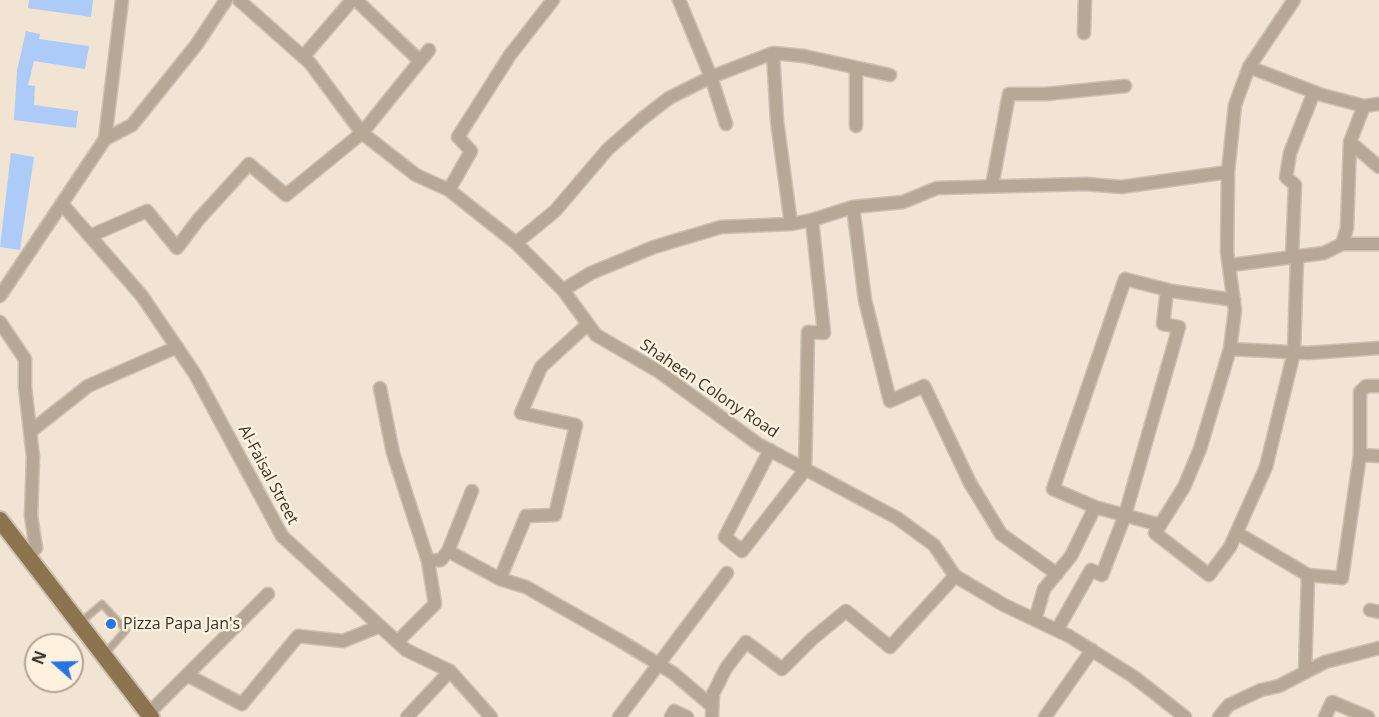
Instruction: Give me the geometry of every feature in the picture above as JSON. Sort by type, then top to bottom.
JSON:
[{"type":"main road","points":[[0,520],[79,624],[101,659]]},
{"type":"main road","points":[[0,537],[146,716]]},
{"type":"street","points":[[105,140],[122,0]]},
{"type":"street","points":[[0,296],[105,140],[132,124],[197,44],[226,0]]},
{"type":"street","name":"Shaheen Colony Road","points":[[239,0],[303,57],[362,133],[416,175],[449,190],[516,243],[563,290],[596,335],[658,372],[770,450],[897,518],[934,545],[955,576],[1092,650],[1134,677],[1185,717]]},
{"type":"street","points":[[303,57],[354,0],[420,61]]},
{"type":"street","points":[[449,190],[471,151],[458,137],[510,55],[553,0]]},
{"type":"street","points":[[679,0],[711,77],[726,124]]},
{"type":"street","points":[[1084,33],[1085,0]]},
{"type":"street","points":[[1294,0],[1249,67],[1235,105],[1228,172],[1227,252],[1231,265],[1234,300],[1230,349],[1200,449],[1184,488],[1155,533],[1209,575],[1230,547],[1266,467],[1294,352],[1295,185],[1286,177],[1290,153],[1314,92]]},
{"type":"street","points":[[90,236],[147,211],[177,248],[198,220],[249,164],[286,195],[362,133],[429,50]]},
{"type":"street","points":[[773,53],[777,121],[791,224]]},
{"type":"street","points":[[516,243],[555,211],[608,149],[642,119],[669,98],[711,77],[773,53],[804,56],[891,75]]},
{"type":"street","points":[[1249,67],[1314,92],[1364,106],[1379,104]]},
{"type":"street","points":[[856,68],[856,126]]},
{"type":"street","points":[[992,186],[1009,94],[1046,94],[1125,86]]},
{"type":"street","points":[[1342,244],[1347,228],[1350,142],[1364,106]]},
{"type":"street","points":[[1350,142],[1379,167]]},
{"type":"street","points":[[563,290],[591,273],[654,247],[721,227],[791,224],[853,207],[903,202],[937,188],[1086,184],[1121,187],[1228,172]]},
{"type":"street","name":"Al-Faisal Street","points":[[62,204],[142,296],[195,374],[282,536],[406,650],[450,671],[491,717]]},
{"type":"street","points":[[853,207],[865,300],[890,401],[924,386],[970,483],[1001,534],[1056,574]]},
{"type":"street","points":[[770,450],[725,537],[742,551],[806,470],[808,332],[824,333],[812,220]]},
{"type":"street","points":[[1231,265],[1324,252],[1342,244],[1379,244]]},
{"type":"street","points":[[1160,525],[1095,507],[1053,489],[1125,279],[1167,290],[1234,300]]},
{"type":"street","points":[[1057,630],[1091,570],[1102,575],[1125,515],[1179,327],[1163,324],[1167,290]]},
{"type":"street","points":[[0,322],[25,359],[25,387],[31,431],[31,516],[36,548],[28,557]]},
{"type":"street","points":[[500,579],[526,516],[555,515],[576,425],[521,413],[541,367],[588,324]]},
{"type":"street","points":[[31,431],[88,386],[177,347]]},
{"type":"street","points":[[1230,349],[1294,352],[1379,348]]},
{"type":"street","points":[[1236,533],[1308,575],[1342,578],[1360,455],[1360,392],[1366,386],[1379,386]]},
{"type":"street","points":[[380,388],[393,453],[428,561],[435,604],[397,642]]},
{"type":"street","points":[[1360,455],[1379,456]]},
{"type":"street","points":[[428,561],[441,560],[448,551],[472,491]]},
{"type":"street","points":[[1035,620],[1044,589],[1071,556],[1095,507]]},
{"type":"street","points":[[448,551],[500,579],[526,587],[658,664],[712,711]]},
{"type":"street","points":[[619,717],[727,573]]},
{"type":"street","points":[[1305,672],[1308,575]]},
{"type":"street","points":[[712,711],[713,694],[726,668],[746,642],[782,669],[812,639],[846,611],[890,647],[955,576]]},
{"type":"street","points":[[146,716],[268,594]]},
{"type":"street","points":[[187,675],[242,704],[298,636],[343,641],[380,626]]},
{"type":"street","points":[[1219,717],[1229,705],[1261,690],[1279,686],[1325,662],[1379,648]]},
{"type":"street","points":[[1045,717],[1092,650]]},
{"type":"street","points":[[407,717],[450,671]]},
{"type":"street","points":[[1325,717],[1332,702],[1368,717]]},
{"type":"street","points":[[671,717],[674,711],[687,717]]},
{"type":"lane","points":[[79,624],[102,604],[126,630],[101,659]]},
{"type":"building","points":[[29,0],[93,0],[91,17],[28,8]]},
{"type":"building","points":[[26,31],[40,34],[39,39],[89,46],[85,69],[34,61],[28,85],[35,86],[34,105],[78,111],[76,128],[14,120],[17,71]]},
{"type":"building","points":[[11,153],[34,157],[20,250],[0,247]]},
{"type":"place","name":"Pizza Papa Jan's","points":[[111,624]]}]
